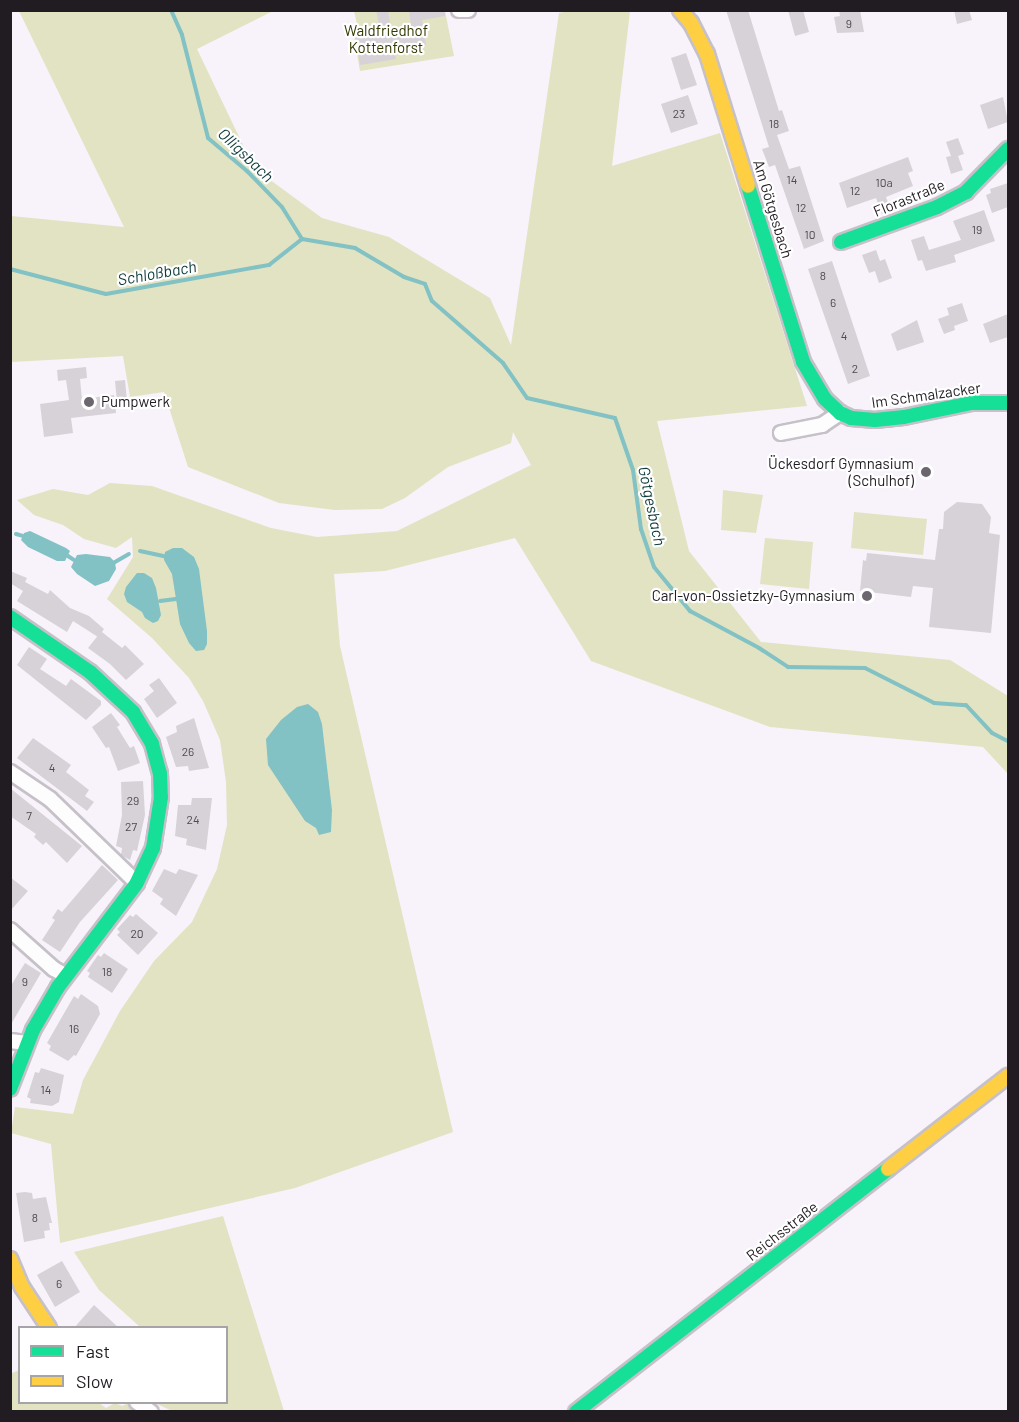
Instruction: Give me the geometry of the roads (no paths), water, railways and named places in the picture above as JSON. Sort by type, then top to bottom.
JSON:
[{"type":"street","points":[[459,10],[468,10]]},
{"type":"street","name":"Am Götgesbach","points":[[680,10],[691,23],[707,54],[803,362],[825,399],[840,413]]},
{"type":"street","name":"Florastraße","points":[[841,242],[938,207],[966,192],[1008,149]]},
{"type":"street","name":"Im Schmalzacker","points":[[840,413],[851,418],[875,420],[904,417],[943,407],[971,403],[1008,404]]},
{"type":"street","points":[[781,434],[822,425],[840,413]]},
{"type":"street","points":[[10,617],[90,672],[133,712],[152,744],[160,773],[160,820],[153,848],[137,883],[65,975],[27,1043],[10,1089]]},
{"type":"street","points":[[10,772],[50,799],[137,883]]},
{"type":"street","points":[[10,930],[54,969],[65,975]]},
{"type":"street","points":[[10,1041],[27,1043]]},
{"type":"street","name":"Reichsstraße","points":[[576,1412],[1008,1076]]},
{"type":"street","points":[[10,1259],[22,1287],[48,1326]]},
{"type":"water","points":[[30,531],[70,551],[65,561],[57,561],[28,547],[21,540],[24,533]]},
{"type":"water","points":[[173,548],[182,548],[194,557],[199,569],[207,631],[207,644],[204,650],[196,651],[189,643],[180,624],[172,574],[164,560],[165,552]]},
{"type":"water","points":[[77,555],[110,557],[115,562],[116,569],[109,581],[95,586],[71,567]]},
{"type":"water","points":[[137,573],[144,573],[152,578],[156,588],[161,615],[158,621],[153,623],[127,602],[124,594],[126,587]]},
{"type":"water","points":[[308,704],[318,712],[322,724],[332,810],[331,832],[319,835],[316,828],[305,821],[268,765],[266,739],[281,720],[297,707]]},
{"type":"waterway","name":"Olligsbach","points":[[171,10],[182,35],[208,138],[247,171],[282,207],[302,239]]},
{"type":"waterway","name":"Götgesbach","points":[[302,239],[355,248],[404,277],[425,284],[432,301],[503,363],[527,398],[615,418],[633,470],[641,529],[654,567],[690,611],[759,648],[788,667],[865,668],[934,703],[966,705],[992,733],[1008,741]]},
{"type":"waterway","name":"Schloßbach","points":[[10,269],[106,294],[269,265],[302,239]]},
{"type":"waterway","points":[[16,534],[23,536]]},
{"type":"waterway","points":[[140,551],[164,556]]},
{"type":"waterway","points":[[115,562],[129,554]]},
{"type":"waterway","points":[[68,556],[74,560]]},
{"type":"waterway","points":[[160,601],[176,599]]},
{"type":"place","name":"Pumpwerk","points":[[89,402]]},
{"type":"place","name":"Ückesdorf Gymnasium (Schulhof)","points":[[926,472]]},
{"type":"place","name":"Carl-von-Ossietzky-Gymnasium","points":[[867,596]]},
{"type":"park label","name":"Waldfriedhof Kottenforst","points":[[386,38]]}]
